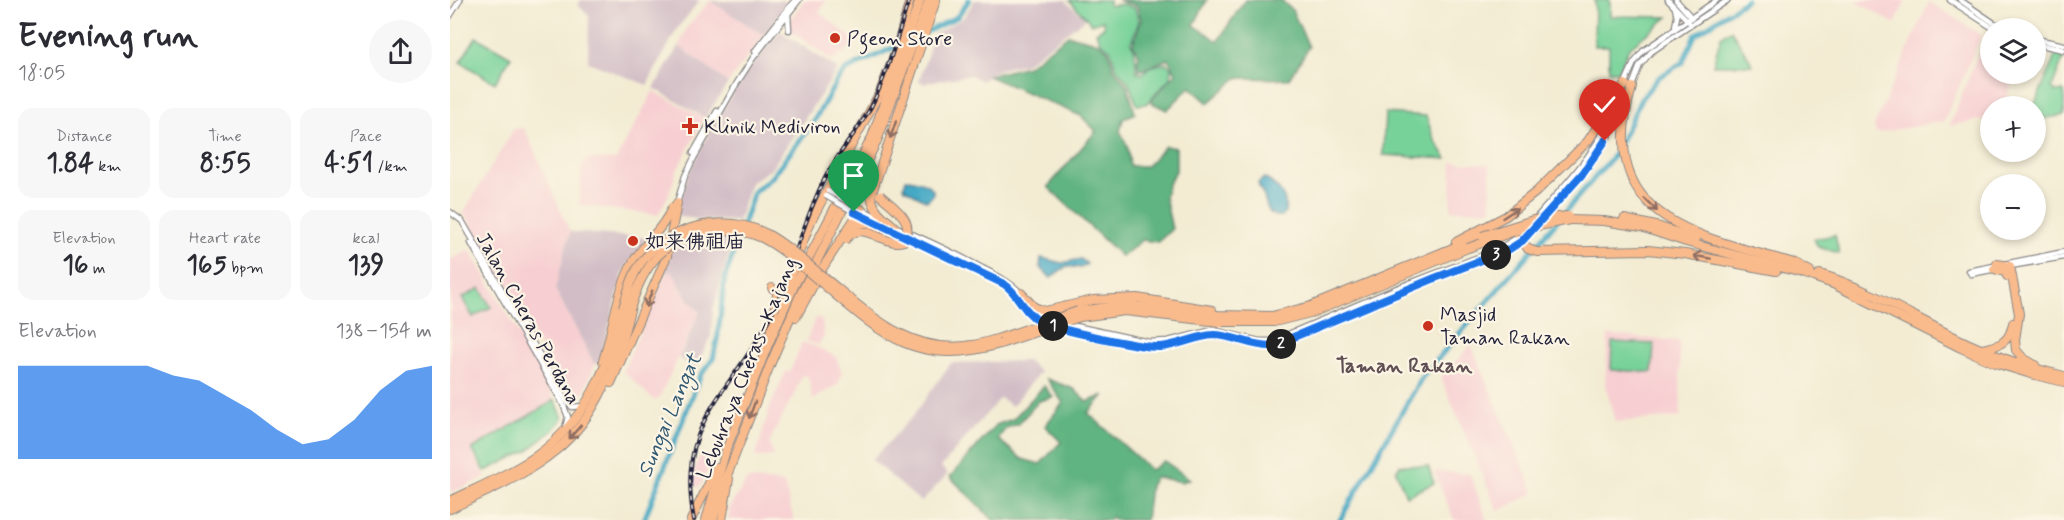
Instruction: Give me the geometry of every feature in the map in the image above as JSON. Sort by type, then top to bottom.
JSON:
[{"type":"highway","points":[[910,0],[915,22]]},
{"type":"highway","name":"Lebuhraya Cheras–Kajang","points":[[713,520],[759,391],[800,295],[877,141],[915,22],[919,0]]},
{"type":"highway","points":[[827,262],[851,233],[865,231],[894,243],[904,241],[909,232],[905,218],[880,195],[878,186],[905,52],[915,22],[933,0]]},
{"type":"highway","name":"Lebuhraya Cheras–Kajang","points":[[915,22],[933,0]]},
{"type":"highway","points":[[811,220],[905,52]]},
{"type":"highway","name":"Lebuhraya Cheras–Kajang","points":[[706,520],[726,450],[768,345],[795,284],[872,137],[905,52]]},
{"type":"highway","points":[[1629,85],[1622,136],[1624,154],[1637,188],[1646,200],[1670,220],[1685,229],[1794,263],[1806,272],[1995,363],[2064,382]]},
{"type":"highway","points":[[1428,258],[1506,216],[1518,207],[1588,141],[1629,85]]},
{"type":"highway","points":[[885,154],[871,196],[877,212],[894,226]]},
{"type":"highway","points":[[779,320],[788,281],[811,220],[828,183],[842,163]]},
{"type":"highway","points":[[588,408],[630,267],[640,249],[664,225],[676,203]]},
{"type":"highway","points":[[450,501],[532,458],[606,393],[641,320],[669,251],[676,203]]},
{"type":"highway","points":[[759,391],[798,313],[858,210]]},
{"type":"highway","points":[[595,388],[610,358],[627,309],[643,274],[658,254],[684,237],[707,231],[734,230],[762,238],[824,282],[884,333],[914,347],[944,353],[958,353],[1002,341],[1079,314],[1125,305],[1218,315],[1272,316],[1311,306],[1482,236],[1523,222],[1606,216],[1639,221],[1845,282],[1981,349],[2064,376]]},
{"type":"highway","points":[[1079,314],[1125,311],[1230,323],[1284,321],[1334,304],[1468,248],[1518,230],[1570,218]]},
{"type":"highway","points":[[847,232],[854,225],[864,222],[903,236]]},
{"type":"highway","points":[[1521,239],[1528,249],[1537,252],[1648,250],[1686,254],[1779,271],[1806,272]]},
{"type":"highway","points":[[630,267],[642,253],[655,251],[661,257],[659,273]]},
{"type":"highway","points":[[1981,349],[2006,342],[2011,333],[2014,321],[2007,267]]},
{"type":"highway","points":[[2007,267],[2019,314],[2016,350],[2023,358],[2050,373]]},
{"type":"highway","points":[[768,345],[777,295],[777,291],[772,288]]},
{"type":"highway","points":[[1022,293],[1034,307],[1045,311],[1094,300],[1137,298],[1253,317]]},
{"type":"highway","points":[[450,509],[528,470],[568,440],[615,363],[627,309]]},
{"type":"highway","points":[[691,520],[726,450]]},
{"type":"highway","points":[[722,520],[730,468]]},
{"type":"street","points":[[450,16],[460,0]]},
{"type":"street","points":[[711,125],[753,58],[797,0]]},
{"type":"street","points":[[676,203],[685,176],[748,60],[797,0]]},
{"type":"street","points":[[1668,0],[1691,21]]},
{"type":"street","points":[[1676,0],[1691,21]]},
{"type":"street","points":[[1629,85],[1645,58],[1717,0]]},
{"type":"street","points":[[827,193],[903,236],[951,257],[1010,288],[1034,317],[1050,326],[1152,347],[1170,346],[1212,335],[1259,346],[1272,346],[1501,253],[1521,239],[1584,172],[1605,141],[1629,85],[1638,57],[1673,29],[1728,0]]},
{"type":"street","points":[[1950,0],[1980,20]]},
{"type":"street","points":[[1960,0],[1987,18]]},
{"type":"street","points":[[1673,29],[1676,23],[1675,7]]},
{"type":"street","points":[[1685,10],[1701,11]]},
{"type":"street","points":[[788,14],[789,30]]},
{"type":"street","points":[[2046,41],[2064,45]]},
{"type":"street","points":[[2046,47],[2064,50]]},
{"type":"street","points":[[858,210],[945,248],[1007,281],[1022,293],[1028,303],[1043,317],[1149,342],[1168,341],[1213,330],[1260,341],[1272,341],[1521,239]]},
{"type":"street","name":"Jalan Cheras Perdana","points":[[450,212],[460,219],[567,402],[575,408],[588,408]]},
{"type":"street","name":"Jalan Cheras Perdana","points":[[460,219],[492,283],[500,292],[563,404],[568,417],[563,431]]},
{"type":"street","points":[[2007,267],[2064,252]]},
{"type":"street","points":[[2007,267],[2064,257]]},
{"type":"street","points":[[1050,326],[1053,336],[1064,329]]},
{"type":"shaded area","points":[[581,0],[700,0],[677,29],[647,85],[588,62],[589,16],[578,5]]},
{"type":"shaded area","points":[[783,0],[788,3],[764,35],[710,1]]},
{"type":"shaded area","points":[[804,0],[826,0],[819,12],[857,42],[835,59],[830,59],[790,31],[790,20]]},
{"type":"shaded area","points":[[975,0],[1068,0],[1066,2],[1086,18],[1025,64],[999,69],[981,81],[971,75],[925,84],[919,81],[934,34],[963,18]]},
{"type":"shaded area","points":[[1855,0],[1906,0],[1895,24]]},
{"type":"shaded area","points":[[710,1],[764,35],[728,83],[679,46],[687,27]]},
{"type":"shaded area","points":[[1929,2],[1980,34],[1944,121],[1876,133],[1874,126]]},
{"type":"shaded area","points":[[780,31],[838,69],[771,169],[751,182],[738,221],[676,216],[688,175],[713,125],[744,75]]},
{"type":"shaded area","points":[[679,46],[728,83],[705,118],[654,88]]},
{"type":"shaded area","points":[[1980,49],[1980,84],[2013,84],[2007,96],[1980,96],[1980,120],[1949,126]]},
{"type":"shaded area","points":[[653,91],[704,118],[676,172],[669,194],[658,215],[579,205],[582,165],[588,159],[616,160]]},
{"type":"shaded area","points":[[524,128],[570,232],[555,289],[595,365],[583,394],[567,393],[464,214],[514,129]]},
{"type":"shaded area","points":[[1452,162],[1490,164],[1491,210],[1451,210]]},
{"type":"shaded area","points":[[570,232],[647,238],[624,270],[600,361],[595,365],[555,289]]},
{"type":"shaded area","points":[[711,233],[734,234],[713,310],[711,336],[695,368],[679,358],[700,312],[686,296],[672,271],[665,275],[671,251],[693,239]]},
{"type":"shaded area","points":[[470,250],[555,400],[471,450],[486,477],[450,493],[450,260]]},
{"type":"shaded area","points":[[672,271],[686,296],[700,312],[660,396],[655,401],[623,371],[665,275]]},
{"type":"shaded area","points":[[816,317],[822,320],[824,336],[818,345],[806,341]]},
{"type":"shaded area","points":[[1608,335],[1679,341],[1681,417],[1615,422],[1605,384]]},
{"type":"shaded area","points":[[802,342],[836,357],[842,373],[838,384],[813,400],[808,376],[801,375],[769,444],[774,456],[755,457],[770,407],[786,371],[790,372]]},
{"type":"shaded area","points":[[1471,345],[1534,493],[1498,511],[1441,378]]},
{"type":"shaded area","points":[[1028,361],[1040,372],[1012,406],[1000,398],[941,467],[948,474],[921,502],[872,460],[913,416],[951,363]]},
{"type":"shaded area","points":[[700,456],[712,461],[699,488],[690,481]]},
{"type":"shaded area","points":[[1434,471],[1470,474],[1487,520],[1454,520]]},
{"type":"shaded area","points":[[748,479],[784,483],[794,520],[728,520],[730,506]]},
{"type":"green space","points":[[1071,0],[1109,0],[1109,6],[1123,4],[1135,8],[1139,21],[1131,43],[1137,72],[1142,74],[1149,67],[1166,63],[1172,68],[1171,77],[1146,104],[1137,105],[1129,84],[1116,68],[1110,49],[1100,42],[1096,32],[1104,27],[1103,20],[1092,24]]},
{"type":"green space","points":[[1118,0],[1207,0],[1194,25],[1218,41],[1245,0],[1281,0],[1292,10],[1309,47],[1289,79],[1237,78],[1208,103],[1190,87],[1167,110],[1150,102],[1176,73],[1168,59],[1139,71],[1137,61],[1139,56],[1133,44],[1141,20],[1137,6]]},
{"type":"green space","points":[[1595,0],[1610,0],[1610,16],[1668,17],[1629,48],[1618,71],[1609,71],[1609,46],[1594,46]]},
{"type":"green space","points":[[1731,30],[1753,65],[1713,65],[1721,37]]},
{"type":"green space","points":[[1068,35],[1097,42],[1108,50],[1114,69],[1128,87],[1135,113],[1123,119],[1120,131],[1127,145],[1130,166],[1147,166],[1165,146],[1176,148],[1176,171],[1168,184],[1165,197],[1172,229],[1158,242],[1142,240],[1122,257],[1048,187],[1096,131],[1081,116],[988,76],[1028,66]]},
{"type":"green space","points":[[476,37],[511,57],[495,83],[460,62]]},
{"type":"green space","points":[[2056,54],[2064,57],[2052,87],[2056,92],[2064,91],[2064,115],[2046,118],[2046,96],[2038,96],[2043,84],[2046,84],[2046,78]]},
{"type":"green space","points":[[1385,113],[1426,116],[1434,139],[1447,159],[1383,155]]},
{"type":"green space","points":[[1835,235],[1839,253],[1818,247],[1814,239]]},
{"type":"green space","points":[[480,288],[491,307],[473,317],[462,298]]},
{"type":"green space","points":[[1612,342],[1654,344],[1652,372],[1611,370]]},
{"type":"green space","points":[[1047,379],[1074,389],[1087,402],[1104,395],[1088,413],[1151,470],[1164,461],[1190,479],[1182,482],[1155,477],[1150,486],[1146,520],[1115,520],[1112,517],[1108,520],[993,520],[950,477],[996,425],[1013,419],[1044,386],[1053,397],[1039,401],[1018,424],[1006,428],[998,439],[1022,459],[1040,464],[1061,442],[1045,426],[1063,403]]},
{"type":"green space","points":[[555,400],[563,418],[555,429],[527,451],[485,471],[472,449]]},
{"type":"green space","points":[[1400,465],[1428,466],[1434,483],[1406,496],[1396,471]]},
{"type":"water","points":[[1264,178],[1282,194],[1286,204],[1283,216],[1274,216],[1268,209],[1258,183]]},
{"type":"water","points":[[906,179],[928,185],[933,190],[933,195],[927,201],[905,189]]},
{"type":"water","points":[[1041,258],[1062,263],[1081,259],[1087,264],[1081,268],[1066,266],[1051,278],[1040,267]]},
{"type":"waterway","name":"Sungai Langat","points":[[924,33],[957,17],[969,0]]},
{"type":"waterway","points":[[1340,520],[1422,377],[1615,154],[1641,99],[1658,78],[1683,62],[1695,35],[1746,0]]},
{"type":"waterway","name":"Sungai Langat","points":[[644,520],[700,376],[713,359],[725,278],[754,192],[772,177],[814,121],[838,79],[846,70],[899,45]]},
{"type":"railway","points":[[694,520],[690,485],[693,455],[700,430],[712,407],[758,339],[773,311],[822,184],[877,95],[909,0]]},
{"type":"place","name":"Pgeon Store","points":[[835,38]]},
{"type":"place","name":"Klinik Mediviron","points":[[690,126]]},
{"type":"place","name":"如来佛祖庙","points":[[633,241]]},
{"type":"place","name":"Masjid Taman Rakan","points":[[1428,326]]},
{"type":"district","name":"Taman Rakan","points":[[1404,365]]},
{"type":"route","points":[[854,212],[1004,284],[1018,296],[1025,309],[1040,322],[1050,326],[1152,347],[1170,346],[1212,335],[1259,346],[1272,346],[1508,250],[1522,241],[1584,172],[1605,141]]}]
